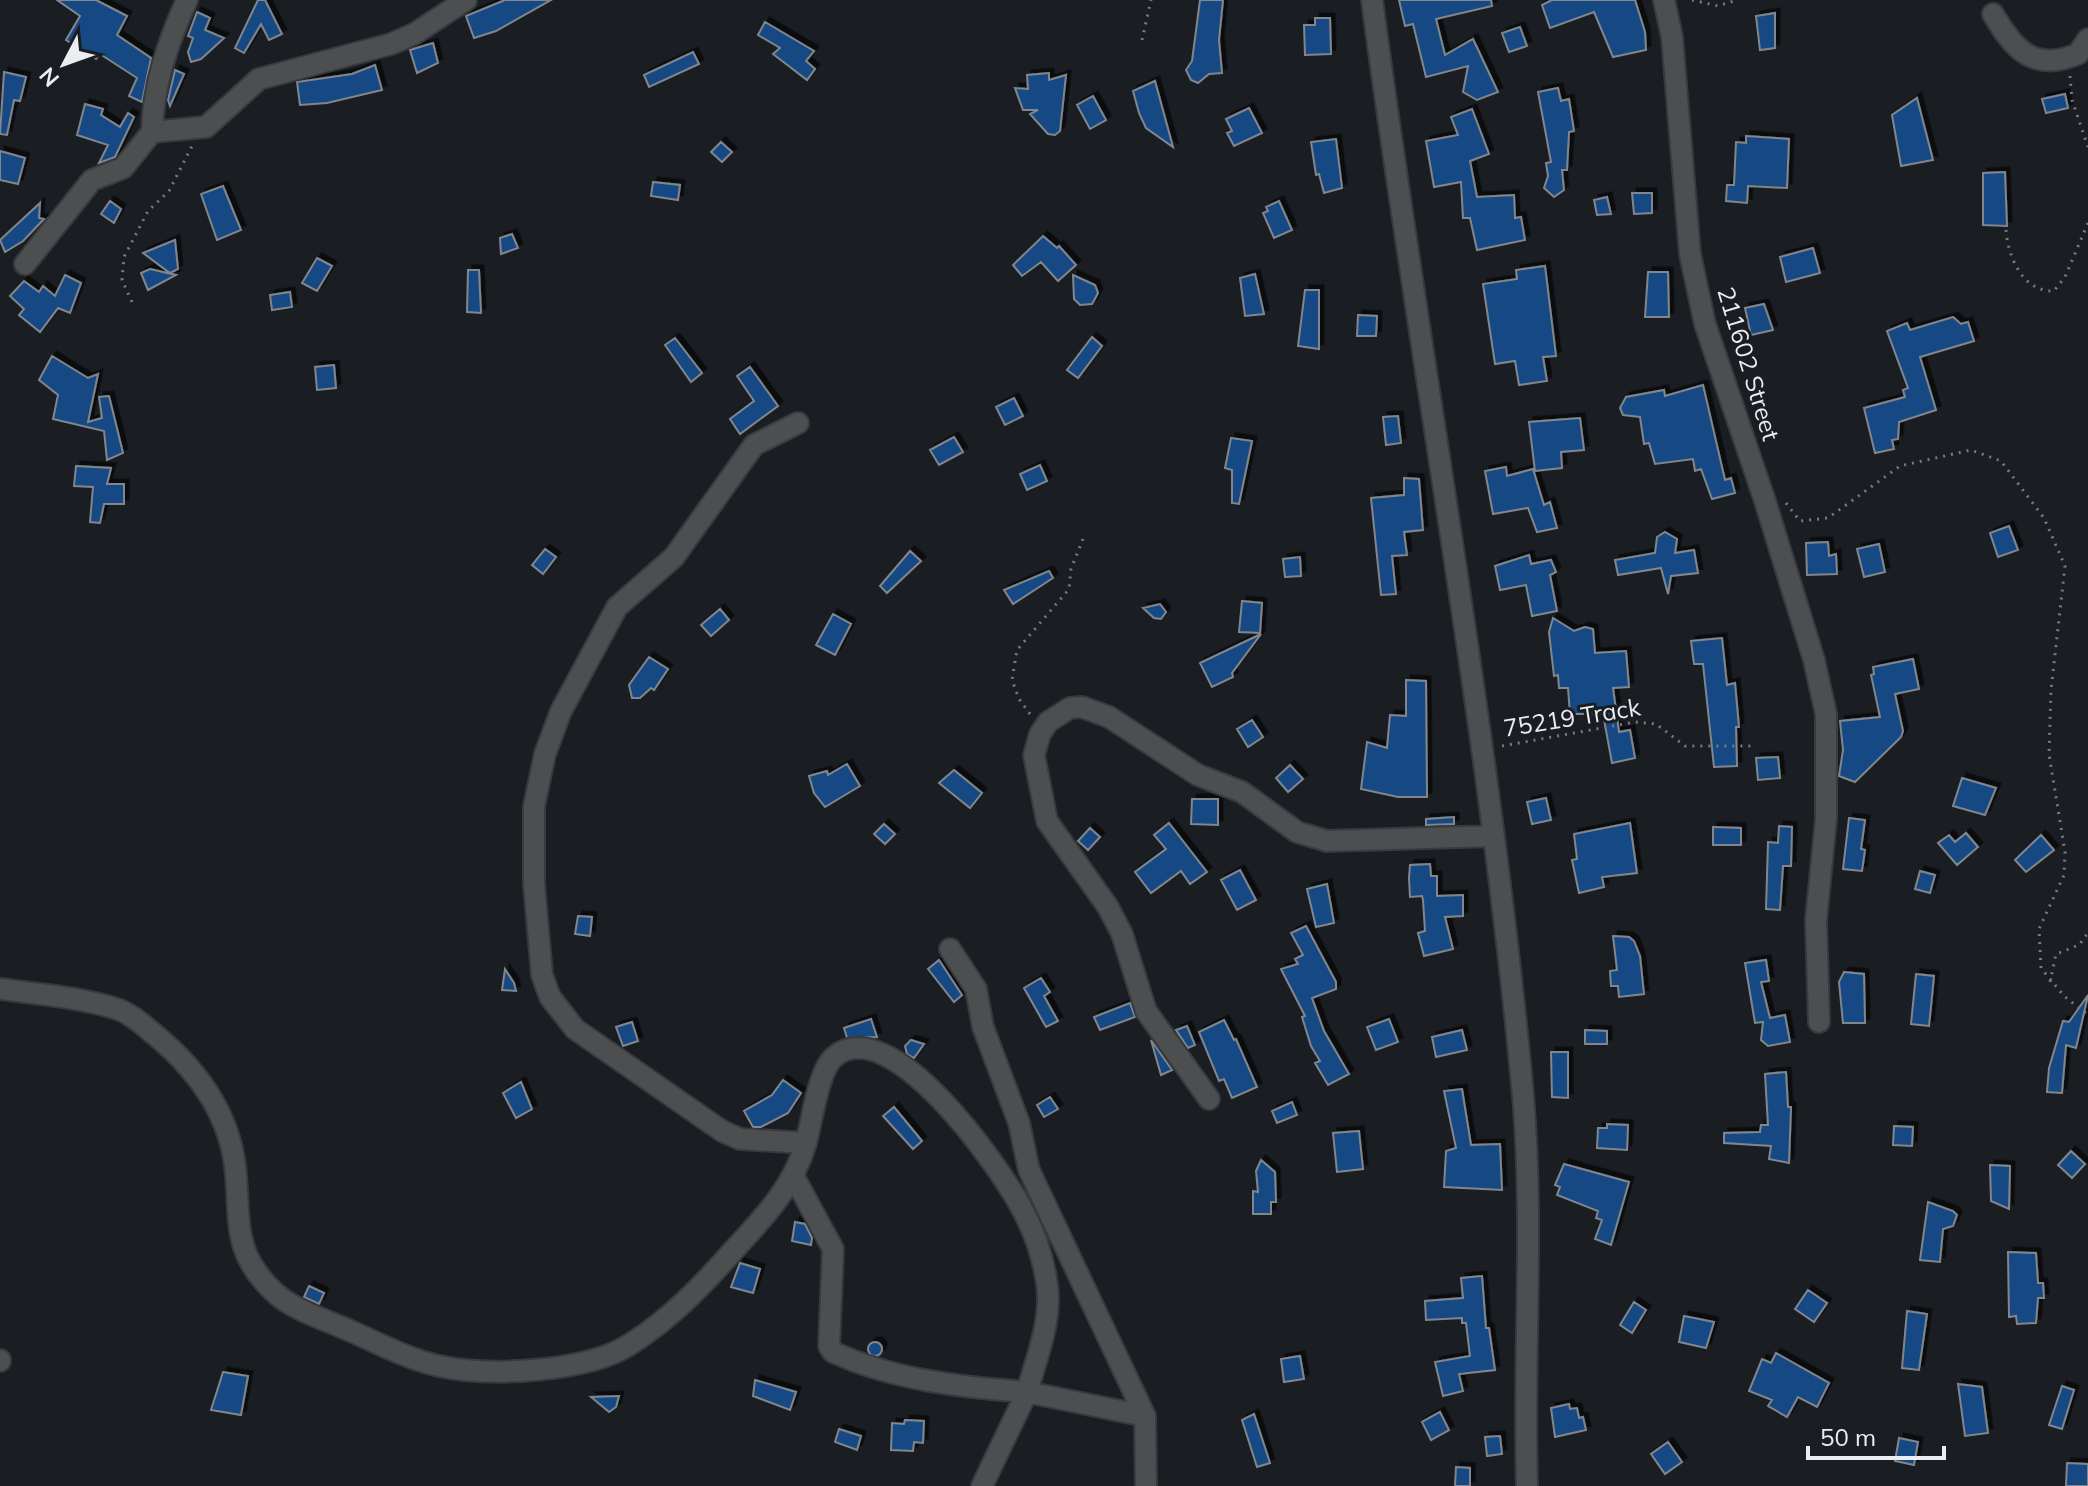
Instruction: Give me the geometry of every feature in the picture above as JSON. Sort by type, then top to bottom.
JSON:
[{"type":"street","points":[[25,264],[92,180],[123,168],[152,132],[155,99],[169,41],[187,0]]},
{"type":"street","points":[[152,132],[206,127],[259,79],[391,44],[414,34],[466,0]]},
{"type":"street","points":[[1372,0],[1482,750],[1523,1097],[1527,1167],[1527,1486]]},
{"type":"street","name":"211602 Street","points":[[1664,0],[1672,37],[1690,254],[1705,324],[1765,501],[1791,595],[1814,660],[1826,714],[1826,819],[1816,920],[1819,1022]]},
{"type":"street","points":[[1993,14],[2017,48],[2028,57],[2048,63],[2083,46]]},
{"type":"street","points":[[798,423],[754,445],[674,557],[617,607],[561,711],[545,754],[534,806],[534,869],[542,975],[550,997],[575,1029],[722,1131],[740,1139],[806,1143]]},
{"type":"street","points":[[1209,1099],[1146,1011],[1122,934],[1108,907],[1047,821],[1034,755],[1040,734],[1048,722],[1070,708],[1082,707],[1109,717],[1177,763],[1242,792],[1309,836],[1327,841],[1493,836]]},
{"type":"street","points":[[950,949],[976,989],[983,1027],[1019,1123],[1029,1170],[1145,1416],[1146,1486]]},
{"type":"street","points":[[0,989],[116,1008],[139,1022],[179,1055],[209,1093],[227,1129],[236,1173],[237,1234],[249,1262],[263,1281],[292,1304],[441,1367],[528,1371],[587,1361],[627,1346],[682,1305],[783,1194],[794,1177],[806,1143],[825,1067],[835,1056],[863,1048],[904,1063],[978,1143],[1023,1210],[1039,1246],[1047,1282],[1046,1325],[1027,1392],[982,1486]]},
{"type":"street","points":[[794,1177],[833,1249],[829,1346],[833,1352],[929,1381],[1027,1392],[1145,1416]]},
{"type":"path","points":[[1142,40],[1151,0]]},
{"type":"path","points":[[1692,0],[1718,6],[1737,0]]},
{"type":"path","points":[[2083,46],[2069,84],[2088,147]]},
{"type":"path","points":[[132,302],[122,280],[124,257],[148,211],[169,191],[206,127]]},
{"type":"path","points":[[2006,230],[2009,257],[2022,274],[2044,291],[2054,291],[2065,277],[2088,223]]},
{"type":"path","points":[[1781,497],[1800,521],[1828,518],[1900,466],[1971,450],[2001,461],[2044,518],[2065,566],[2051,690],[2049,754],[2065,852],[2064,875],[2039,929],[2041,968],[2050,982],[2088,1015]]},
{"type":"path","points":[[1048,722],[1031,715],[1019,699],[1012,680],[1017,650],[1069,589],[1071,569],[1083,539]]},
{"type":"path","name":"75219 Track","points":[[1482,750],[1635,722],[1656,724],[1685,746],[1755,746]]},
{"type":"path","points":[[2050,982],[2056,954],[2079,945],[2088,933]]},
{"type":"building","points":[[57,0],[96,0],[127,16],[117,35],[151,58],[142,102],[129,96],[137,78],[100,54],[96,59],[66,40],[80,16]]},
{"type":"building","points":[[258,0],[265,0],[282,34],[269,40],[261,24],[244,53],[235,48]]},
{"type":"building","points":[[505,0],[551,0],[496,31],[474,38],[466,16]]},
{"type":"building","points":[[1200,0],[1223,0],[1219,40],[1222,73],[1209,74],[1198,83],[1191,80],[1186,70],[1192,61]]},
{"type":"building","points":[[1399,0],[1491,0],[1492,6],[1436,19],[1445,55],[1473,39],[1498,92],[1477,100],[1463,92],[1468,66],[1426,77],[1413,24],[1405,26]]},
{"type":"building","points":[[1552,0],[1635,0],[1645,32],[1646,50],[1613,57],[1594,12],[1550,28],[1542,5]]},
{"type":"building","points":[[197,12],[210,18],[205,30],[224,38],[201,59],[191,62],[188,52],[193,38],[188,36]]},
{"type":"building","points":[[1775,13],[1775,48],[1760,50],[1756,16]]},
{"type":"building","points":[[1315,18],[1330,18],[1331,54],[1305,55],[1304,25],[1315,25]]},
{"type":"building","points":[[765,22],[814,51],[806,61],[815,69],[807,80],[773,54],[780,48],[758,35]]},
{"type":"building","points":[[1520,27],[1527,46],[1509,52],[1502,33]]},
{"type":"building","points":[[433,43],[438,63],[417,73],[410,50]]},
{"type":"building","points":[[693,52],[699,64],[649,87],[644,75]]},
{"type":"building","points":[[375,65],[382,90],[327,103],[300,105],[297,82],[352,74]]},
{"type":"building","points":[[175,70],[184,74],[170,106],[168,100]]},
{"type":"building","points":[[4,72],[26,77],[20,101],[14,100],[7,135],[0,134]]},
{"type":"building","points":[[1049,73],[1049,80],[1066,75],[1060,131],[1055,135],[1048,134],[1030,114],[1038,110],[1023,110],[1015,88],[1028,89],[1027,75]]},
{"type":"building","points":[[1155,81],[1173,147],[1146,128],[1133,91]]},
{"type":"building","points":[[1558,88],[1561,101],[1569,99],[1574,131],[1569,132],[1567,170],[1562,170],[1564,190],[1554,197],[1544,188],[1548,176],[1546,163],[1551,162],[1538,92]]},
{"type":"building","points":[[2065,94],[2068,108],[2046,113],[2042,99]]},
{"type":"building","points":[[1093,96],[1106,120],[1090,129],[1077,105]]},
{"type":"building","points":[[1917,98],[1933,160],[1901,166],[1892,115]]},
{"type":"building","points":[[85,104],[103,109],[101,115],[120,127],[128,113],[134,117],[115,157],[99,163],[108,145],[77,135]]},
{"type":"building","points":[[1249,108],[1262,133],[1234,146],[1227,133],[1232,131],[1226,119]]},
{"type":"building","points":[[1472,109],[1489,154],[1470,161],[1477,197],[1514,195],[1515,218],[1521,217],[1525,240],[1477,250],[1470,218],[1463,218],[1461,182],[1434,187],[1426,141],[1458,135],[1451,117]]},
{"type":"building","points":[[1746,136],[1789,139],[1787,188],[1748,186],[1747,203],[1726,201],[1727,185],[1734,185],[1736,142],[1746,143]]},
{"type":"building","points":[[1336,139],[1342,188],[1324,193],[1319,174],[1316,175],[1311,142]]},
{"type":"building","points":[[721,142],[732,152],[722,162],[711,152]]},
{"type":"building","points":[[0,151],[25,158],[18,184],[0,180]]},
{"type":"building","points":[[2005,172],[2007,226],[1983,225],[1983,173]]},
{"type":"building","points":[[653,182],[680,185],[678,200],[651,196]]},
{"type":"building","points":[[223,186],[241,230],[217,240],[201,194]]},
{"type":"building","points":[[1632,193],[1652,193],[1652,213],[1634,214]]},
{"type":"building","points":[[1607,197],[1611,214],[1597,215],[1594,200]]},
{"type":"building","points":[[110,201],[121,209],[114,223],[101,214]]},
{"type":"building","points":[[1279,201],[1292,230],[1274,238],[1263,213],[1268,211],[1266,207]]},
{"type":"building","points":[[40,203],[39,218],[44,219],[23,241],[5,252],[0,240]]},
{"type":"building","points":[[512,234],[518,248],[501,254],[500,238]]},
{"type":"building","points":[[1043,236],[1057,248],[1059,246],[1076,265],[1058,281],[1041,262],[1022,276],[1013,265]]},
{"type":"building","points":[[175,240],[178,269],[170,273],[143,253]]},
{"type":"building","points":[[1813,248],[1820,273],[1786,282],[1780,257]]},
{"type":"building","points":[[317,258],[332,266],[317,291],[302,283]]},
{"type":"building","points":[[1545,266],[1556,356],[1543,357],[1547,381],[1519,385],[1515,361],[1495,364],[1483,284],[1517,279],[1516,270]]},
{"type":"building","points":[[150,269],[176,275],[148,290],[141,273]]},
{"type":"building","points":[[468,270],[479,270],[481,313],[467,312]]},
{"type":"building","points":[[1648,272],[1668,272],[1669,317],[1645,317]]},
{"type":"building","points":[[1255,274],[1264,314],[1245,316],[1240,278]]},
{"type":"building","points":[[65,275],[81,283],[70,313],[58,308],[40,332],[19,315],[24,309],[10,296],[24,281],[39,292],[43,286],[55,296]]},
{"type":"building","points":[[1073,275],[1095,285],[1098,293],[1092,304],[1080,305],[1074,299]]},
{"type":"building","points":[[1305,290],[1319,290],[1319,349],[1298,346]]},
{"type":"building","points":[[290,292],[292,307],[272,310],[270,295]]},
{"type":"building","points":[[1764,304],[1773,330],[1751,335],[1745,308]]},
{"type":"building","points":[[1358,315],[1377,316],[1376,336],[1357,336]]},
{"type":"building","points":[[1953,317],[1961,324],[1968,322],[1974,341],[1920,357],[1936,410],[1899,422],[1898,439],[1892,440],[1894,449],[1875,453],[1864,408],[1905,397],[1903,390],[1908,388],[1887,331],[1907,323],[1910,330]]},
{"type":"building","points":[[1092,337],[1102,346],[1078,378],[1067,370]]},
{"type":"building","points":[[675,338],[702,373],[691,382],[665,345]]},
{"type":"building","points":[[52,356],[88,378],[98,374],[88,422],[102,418],[99,397],[109,396],[123,453],[107,460],[104,431],[53,419],[58,395],[39,380]]},
{"type":"building","points":[[334,365],[336,388],[317,390],[315,367]]},
{"type":"building","points":[[750,367],[778,406],[740,434],[730,419],[754,401],[737,376]]},
{"type":"building","points":[[1703,385],[1725,480],[1731,478],[1735,493],[1712,499],[1701,469],[1695,471],[1693,459],[1655,464],[1649,443],[1644,444],[1640,417],[1623,415],[1620,408],[1626,397],[1664,390],[1665,396]]},
{"type":"building","points":[[1014,398],[1023,416],[1005,425],[996,407]]},
{"type":"building","points":[[1398,416],[1401,443],[1386,445],[1383,417]]},
{"type":"building","points":[[1580,418],[1584,450],[1561,452],[1562,468],[1535,471],[1529,422]]},
{"type":"building","points":[[954,437],[963,452],[939,465],[930,450]]},
{"type":"building","points":[[1231,438],[1252,441],[1239,504],[1232,503],[1232,470],[1225,468]]},
{"type":"building","points":[[1040,465],[1047,481],[1027,490],[1020,474]]},
{"type":"building","points":[[76,466],[111,468],[107,484],[124,484],[124,504],[104,504],[100,523],[90,522],[93,487],[74,486]]},
{"type":"building","points":[[1506,467],[1507,476],[1533,469],[1544,505],[1550,502],[1557,528],[1537,532],[1528,508],[1493,514],[1485,471]]},
{"type":"building","points":[[1404,478],[1419,479],[1423,530],[1404,532],[1407,555],[1392,556],[1396,594],[1381,595],[1371,498],[1404,495]]},
{"type":"building","points":[[2009,526],[2018,550],[1998,557],[1990,533]]},
{"type":"building","points":[[1665,532],[1677,539],[1675,553],[1694,550],[1698,573],[1671,576],[1668,594],[1661,568],[1618,575],[1615,560],[1655,553],[1657,537]]},
{"type":"building","points":[[1828,542],[1829,556],[1836,554],[1837,574],[1807,575],[1806,543]]},
{"type":"building","points":[[1879,544],[1885,572],[1864,577],[1857,549]]},
{"type":"building","points":[[545,549],[556,557],[543,574],[532,565]]},
{"type":"building","points":[[910,551],[921,561],[887,593],[880,586]]},
{"type":"building","points":[[1529,555],[1531,564],[1551,560],[1556,572],[1550,575],[1557,611],[1532,616],[1526,585],[1500,590],[1495,566]]},
{"type":"building","points":[[1300,557],[1301,576],[1285,577],[1283,559]]},
{"type":"building","points":[[1049,571],[1053,578],[1013,604],[1004,590]]},
{"type":"building","points":[[1242,601],[1262,603],[1260,633],[1239,632]]},
{"type":"building","points":[[1160,604],[1166,612],[1161,619],[1154,618],[1143,608]]},
{"type":"building","points":[[720,609],[729,620],[711,636],[701,625]]},
{"type":"building","points":[[833,614],[851,624],[835,655],[816,645]]},
{"type":"building","points":[[1553,618],[1574,631],[1585,627],[1593,629],[1595,653],[1626,651],[1629,687],[1613,688],[1619,732],[1630,730],[1635,758],[1612,763],[1603,714],[1570,714],[1568,688],[1559,688],[1558,675],[1554,676],[1549,632]]},
{"type":"building","points":[[1261,634],[1232,673],[1233,677],[1212,687],[1200,663]]},
{"type":"building","points":[[1722,638],[1727,685],[1735,683],[1739,727],[1736,727],[1737,766],[1714,767],[1703,664],[1694,664],[1691,641]]},
{"type":"building","points":[[649,657],[668,669],[654,690],[651,688],[640,698],[632,698],[629,685]]},
{"type":"building","points":[[1913,659],[1919,689],[1895,694],[1903,731],[1901,737],[1855,782],[1839,776],[1843,750],[1840,721],[1880,717],[1871,675],[1874,674],[1873,667]]},
{"type":"building","points":[[1406,680],[1426,681],[1427,797],[1398,797],[1361,789],[1367,742],[1387,748],[1390,715],[1406,716]]},
{"type":"building","points":[[1252,720],[1263,737],[1248,747],[1237,729]]},
{"type":"building","points":[[1778,757],[1780,778],[1758,780],[1756,758]]},
{"type":"building","points":[[847,764],[860,786],[825,807],[814,793],[809,776],[827,771],[828,775]]},
{"type":"building","points":[[1290,765],[1303,779],[1288,792],[1276,778]]},
{"type":"building","points":[[954,770],[982,793],[970,808],[939,783]]},
{"type":"building","points":[[1962,778],[1996,788],[1985,815],[1953,806]]},
{"type":"building","points":[[1546,798],[1551,820],[1532,824],[1527,802]]},
{"type":"building","points":[[1192,799],[1218,799],[1218,825],[1191,824]]},
{"type":"building","points":[[1454,817],[1454,824],[1426,825],[1426,819]]},
{"type":"building","points":[[1849,818],[1865,820],[1862,871],[1843,869]]},
{"type":"building","points":[[1169,823],[1207,872],[1190,884],[1181,871],[1151,893],[1135,872],[1166,849],[1154,835]]},
{"type":"building","points":[[1630,823],[1637,873],[1602,877],[1604,887],[1579,893],[1572,860],[1577,859],[1574,834]]},
{"type":"building","points":[[884,824],[895,834],[885,844],[874,834]]},
{"type":"building","points":[[1779,826],[1792,827],[1791,866],[1783,866],[1780,910],[1766,909],[1768,842],[1778,843]]},
{"type":"building","points":[[1713,827],[1741,828],[1741,845],[1713,845]]},
{"type":"building","points":[[1090,828],[1100,837],[1088,850],[1078,841]]},
{"type":"building","points":[[1966,833],[1978,847],[1957,865],[1938,843],[1949,835],[1955,842]]},
{"type":"building","points":[[2041,835],[2054,850],[2026,872],[2015,860]]},
{"type":"building","points":[[1430,864],[1431,876],[1437,876],[1437,896],[1463,895],[1463,916],[1445,917],[1453,949],[1424,956],[1418,933],[1425,931],[1423,900],[1422,896],[1410,897],[1409,878],[1410,865]]},
{"type":"building","points":[[1240,870],[1256,900],[1237,910],[1221,880]]},
{"type":"building","points":[[1920,871],[1935,875],[1930,893],[1915,889]]},
{"type":"building","points":[[1327,884],[1334,923],[1316,927],[1307,889]]},
{"type":"building","points":[[578,916],[592,917],[590,936],[575,934]]},
{"type":"building","points":[[1306,926],[1336,982],[1336,989],[1312,998],[1324,1031],[1349,1074],[1328,1085],[1315,1063],[1320,1061],[1311,1046],[1302,1017],[1305,1016],[1281,969],[1298,964],[1295,959],[1303,955],[1291,933]]},
{"type":"building","points":[[1613,936],[1629,937],[1634,941],[1640,956],[1644,994],[1619,997],[1618,986],[1611,986],[1610,971],[1617,970]]},
{"type":"building","points":[[939,960],[962,995],[954,1002],[928,969]]},
{"type":"building","points":[[1766,960],[1769,981],[1761,982],[1770,1018],[1785,1015],[1790,1042],[1768,1046],[1761,1040],[1763,1022],[1755,1023],[1745,963]]},
{"type":"building","points":[[505,969],[514,983],[516,991],[502,990]]},
{"type":"building","points":[[1844,972],[1864,974],[1865,1023],[1843,1023],[1839,982]]},
{"type":"building","points":[[1916,974],[1934,976],[1929,1026],[1911,1024]]},
{"type":"building","points":[[1041,978],[1050,992],[1044,996],[1058,1021],[1046,1027],[1024,988]]},
{"type":"building","points":[[2088,995],[2076,1048],[2066,1045],[2062,1093],[2047,1092],[2049,1068],[2063,1021],[2069,1022]]},
{"type":"building","points":[[1130,1003],[1135,1017],[1100,1030],[1094,1017]]},
{"type":"building","points":[[871,1019],[877,1037],[847,1038],[844,1028]]},
{"type":"building","points":[[1389,1019],[1398,1042],[1376,1050],[1367,1027]]},
{"type":"building","points":[[1224,1020],[1257,1087],[1232,1098],[1224,1079],[1219,1081],[1199,1032]]},
{"type":"building","points":[[632,1022],[638,1041],[623,1046],[616,1027]]},
{"type":"building","points":[[1187,1026],[1195,1045],[1188,1048],[1176,1030]]},
{"type":"building","points":[[1462,1030],[1467,1050],[1436,1057],[1432,1037]]},
{"type":"building","points":[[1585,1030],[1607,1031],[1607,1044],[1585,1044]]},
{"type":"building","points":[[911,1040],[924,1044],[914,1058],[907,1054],[905,1046]]},
{"type":"building","points":[[1151,1040],[1172,1070],[1161,1075]]},
{"type":"building","points":[[1551,1052],[1568,1052],[1568,1098],[1552,1097]]},
{"type":"building","points":[[1786,1072],[1788,1107],[1791,1107],[1789,1163],[1769,1159],[1771,1146],[1724,1143],[1724,1133],[1760,1132],[1761,1125],[1768,1125],[1765,1074]]},
{"type":"building","points":[[783,1080],[801,1093],[788,1113],[761,1127],[753,1127],[744,1111],[772,1095]]},
{"type":"building","points":[[521,1082],[532,1109],[516,1118],[503,1093]]},
{"type":"building","points":[[1462,1089],[1471,1145],[1500,1144],[1502,1190],[1444,1187],[1446,1151],[1456,1148],[1444,1091]]},
{"type":"building","points":[[1050,1097],[1058,1109],[1044,1117],[1037,1105]]},
{"type":"building","points":[[1292,1102],[1297,1115],[1277,1123],[1272,1111]]},
{"type":"building","points":[[894,1107],[922,1141],[913,1149],[883,1116]]},
{"type":"building","points":[[1607,1124],[1628,1125],[1627,1150],[1597,1148],[1598,1128],[1607,1128]]},
{"type":"building","points":[[1894,1126],[1913,1127],[1912,1146],[1893,1145]]},
{"type":"building","points":[[1359,1131],[1363,1169],[1337,1172],[1333,1133]]},
{"type":"building","points":[[2071,1151],[2085,1164],[2072,1178],[2058,1165]]},
{"type":"building","points":[[1261,1160],[1275,1172],[1276,1202],[1271,1202],[1271,1214],[1253,1214],[1253,1191],[1258,1192],[1256,1171]]},
{"type":"building","points":[[1564,1164],[1629,1182],[1611,1245],[1595,1239],[1602,1220],[1596,1218],[1598,1211],[1557,1195],[1560,1187],[1555,1185]]},
{"type":"building","points":[[1990,1165],[2010,1166],[2009,1209],[1991,1201]]},
{"type":"building","points":[[1928,1202],[1957,1215],[1953,1226],[1943,1229],[1940,1262],[1920,1260]]},
{"type":"building","points":[[795,1222],[805,1224],[812,1238],[811,1245],[792,1241]]},
{"type":"building","points":[[2008,1252],[2036,1253],[2038,1283],[2043,1283],[2044,1298],[2038,1298],[2036,1323],[2017,1324],[2016,1316],[2009,1317]]},
{"type":"building","points":[[740,1263],[760,1269],[753,1293],[731,1287]]},
{"type":"building","points":[[1482,1276],[1486,1328],[1489,1328],[1495,1370],[1459,1374],[1463,1391],[1443,1396],[1435,1362],[1470,1356],[1466,1323],[1462,1323],[1462,1318],[1426,1320],[1425,1301],[1463,1298],[1461,1278]]},
{"type":"building","points":[[309,1286],[324,1293],[319,1304],[304,1297]]},
{"type":"building","points":[[1808,1290],[1827,1303],[1814,1322],[1795,1309]]},
{"type":"building","points":[[1634,1302],[1646,1310],[1632,1333],[1620,1325]]},
{"type":"building","points":[[1907,1311],[1927,1314],[1919,1370],[1902,1368]]},
{"type":"building","points":[[1684,1316],[1714,1322],[1706,1348],[1679,1342]]},
{"type":"building","points":[[875,1342],[882,1349],[875,1356],[868,1349]]},
{"type":"building","points":[[1776,1353],[1829,1383],[1817,1407],[1798,1397],[1787,1417],[1768,1406],[1772,1400],[1749,1391],[1762,1359],[1771,1363]]},
{"type":"building","points":[[1300,1356],[1304,1379],[1284,1382],[1281,1359]]},
{"type":"building","points":[[223,1372],[248,1376],[241,1415],[211,1410]]},
{"type":"building","points":[[755,1380],[796,1392],[790,1410],[753,1396]]},
{"type":"building","points":[[1958,1384],[1982,1387],[1988,1433],[1965,1436]]},
{"type":"building","points":[[2062,1386],[2074,1390],[2062,1429],[2049,1425]]},
{"type":"building","points":[[619,1396],[616,1407],[609,1412],[591,1397]]},
{"type":"building","points":[[1569,1404],[1570,1409],[1577,1408],[1579,1418],[1583,1417],[1586,1430],[1555,1437],[1551,1408]]},
{"type":"building","points":[[1440,1412],[1449,1430],[1431,1440],[1422,1422]]},
{"type":"building","points":[[1254,1414],[1270,1463],[1257,1467],[1242,1420]]},
{"type":"building","points":[[905,1420],[924,1421],[923,1443],[914,1442],[913,1451],[891,1450],[892,1423],[904,1424]]},
{"type":"building","points":[[839,1429],[861,1436],[857,1450],[835,1442]]},
{"type":"building","points":[[1500,1436],[1502,1454],[1487,1456],[1485,1437]]},
{"type":"building","points":[[1899,1438],[1918,1442],[1914,1465],[1895,1461]]},
{"type":"building","points":[[1668,1442],[1682,1462],[1665,1474],[1651,1454]]},
{"type":"building","points":[[2067,1463],[2088,1464],[2088,1486],[2066,1486]]},
{"type":"building","points":[[1456,1467],[1470,1468],[1470,1486],[1455,1486]]}]
